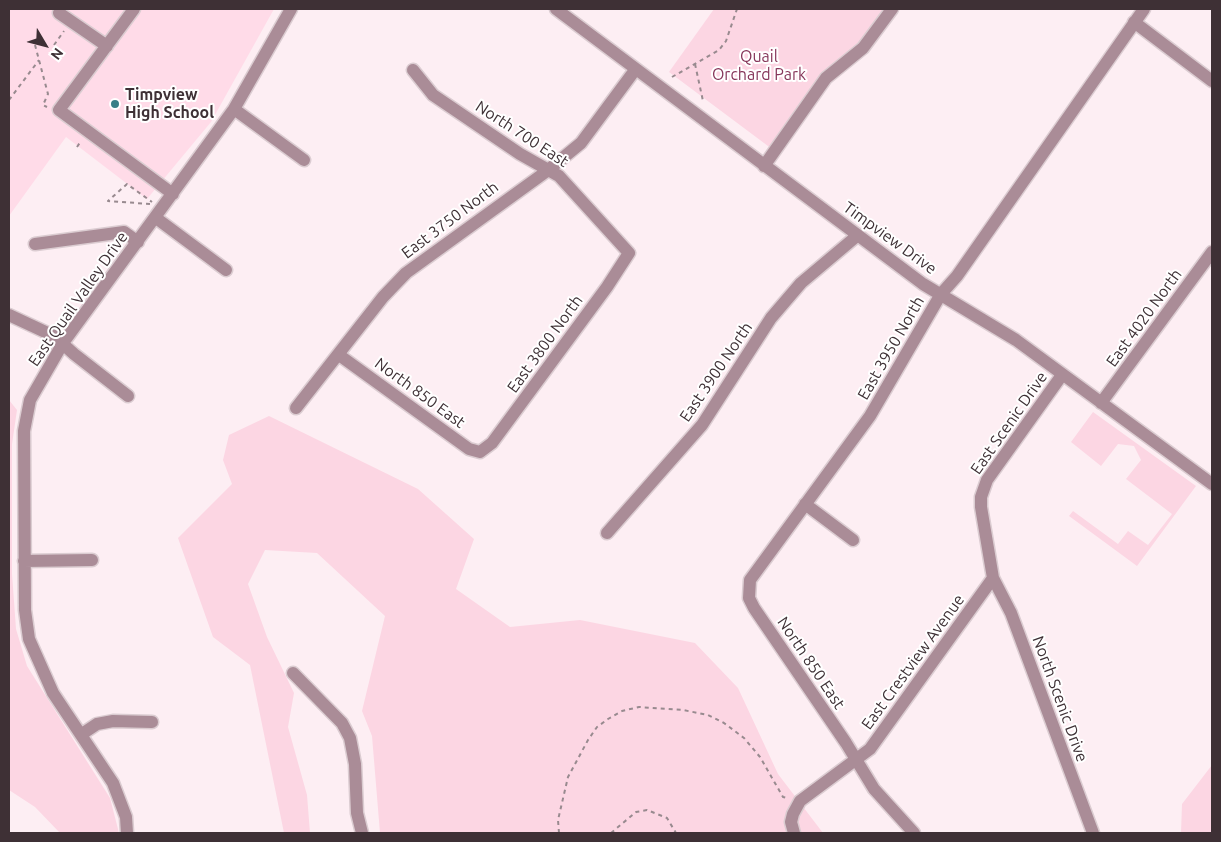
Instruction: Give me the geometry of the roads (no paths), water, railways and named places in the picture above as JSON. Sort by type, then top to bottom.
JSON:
[{"type":"street","points":[[134,9],[59,110],[173,194]]},
{"type":"street","name":"East Quail Valley Drive","points":[[127,833],[126,817],[117,791],[54,693],[29,639],[25,610],[24,431],[30,400],[63,343],[234,109],[290,9]]},
{"type":"street","name":"Timpview Drive","points":[[556,9],[634,70],[923,284],[1016,340],[1101,403],[1210,477]]},
{"type":"street","points":[[764,166],[826,78],[863,48],[892,9]]},
{"type":"street","name":"East 3950 North","points":[[750,580],[870,416],[941,294],[957,276],[1144,9]]},
{"type":"street","points":[[59,13],[106,46]]},
{"type":"street","points":[[1134,22],[1212,80]]},
{"type":"street","name":"North 700 East","points":[[413,70],[432,95],[547,171],[560,176],[571,186],[629,253]]},
{"type":"street","name":"East 3750 North","points":[[296,408],[383,297],[406,273],[547,171],[581,143],[634,70]]},
{"type":"street","points":[[234,109],[304,160]]},
{"type":"street","points":[[156,218],[226,270]]},
{"type":"street","points":[[35,244],[124,232],[138,242]]},
{"type":"street","name":"East 3900 North","points":[[607,533],[702,424],[777,311],[801,283],[858,235]]},
{"type":"street","name":"East 4020 North","points":[[1101,403],[1212,252]]},
{"type":"street","name":"East 3800 North","points":[[483,450],[492,443],[607,287],[629,253]]},
{"type":"street","points":[[9,315],[54,336],[128,396]]},
{"type":"street","name":"North 850 East","points":[[339,355],[469,449],[480,452],[483,450]]},
{"type":"street","name":"East Scenic Drive","points":[[993,578],[981,507],[983,488],[1062,375]]},
{"type":"street","points":[[805,504],[853,540]]},
{"type":"street","points":[[24,561],[92,560]]},
{"type":"street","name":"East Crestview Avenue","points":[[794,833],[791,822],[800,801],[830,777],[870,750],[993,578]]},
{"type":"street","name":"North Scenic Drive","points":[[993,578],[1010,613],[1093,833]]},
{"type":"street","name":"North 850 East","points":[[750,580],[749,598],[754,608],[874,789],[914,833]]},
{"type":"street","points":[[293,673],[342,723],[350,738],[355,764],[357,813],[362,833]]},
{"type":"street","points":[[82,734],[97,724],[113,721],[152,722]]},
{"type":"place","name":"Timpview High School","points":[[115,104]]},
{"type":"park label","name":"Quail Orchard Park","points":[[759,66]]}]
